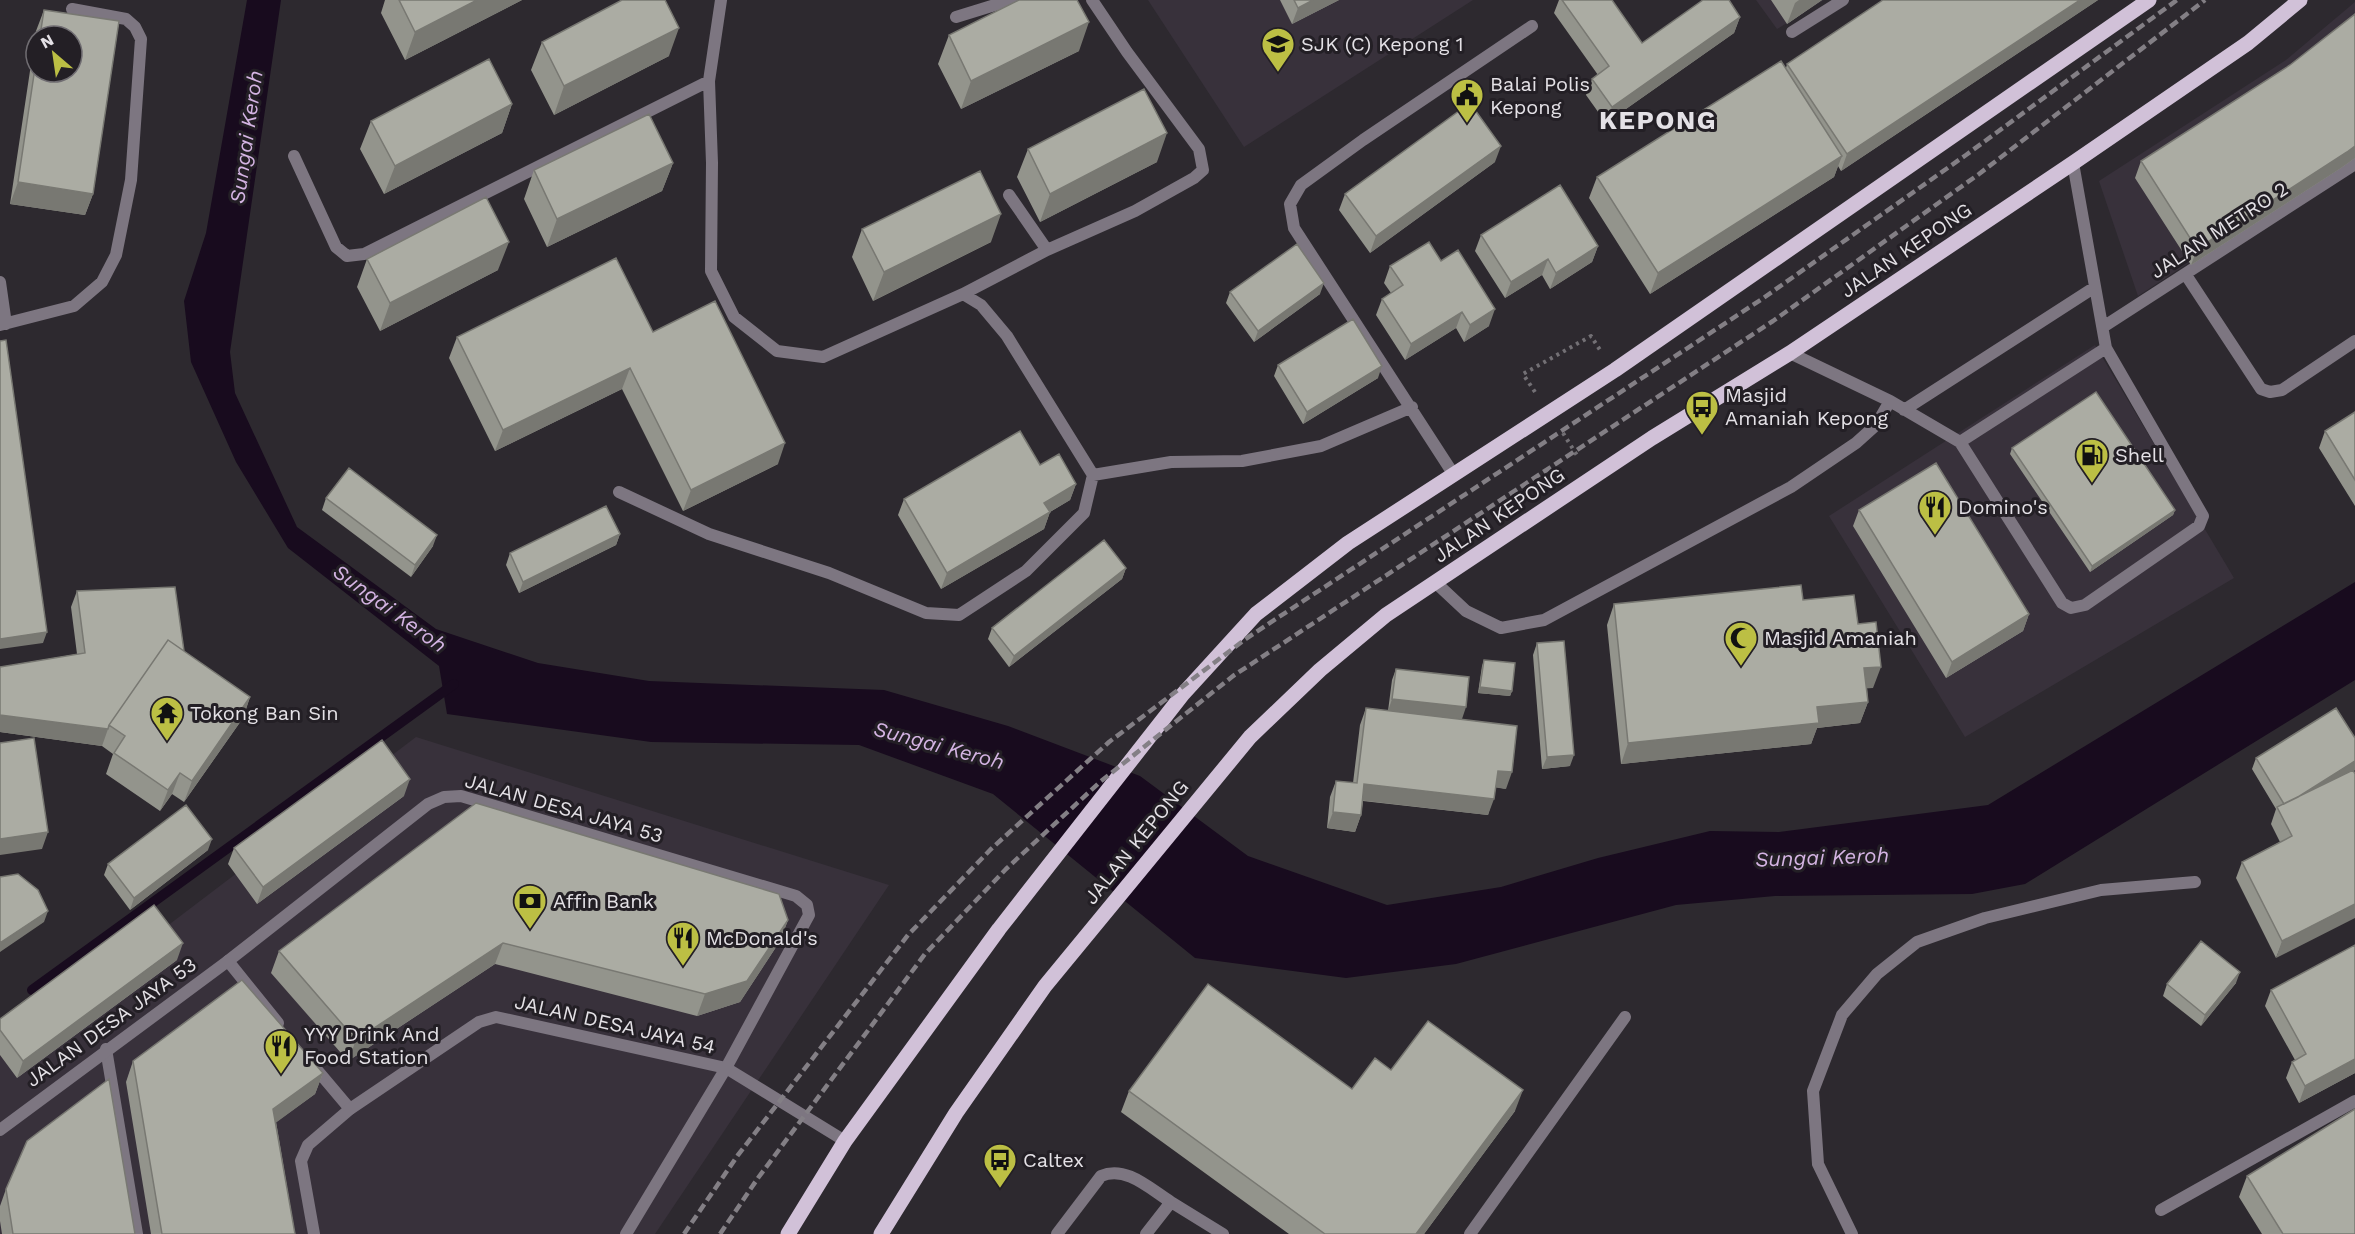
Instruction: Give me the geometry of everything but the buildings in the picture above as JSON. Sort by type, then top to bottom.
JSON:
[{"type":"main road","points":[[788,1234],[845,1141],[999,930],[1183,694],[1256,614],[1348,543],[1624,363],[2149,0]]},
{"type":"main road","name":"JALAN KEPONG","points":[[882,1234],[956,1113],[1045,986],[1250,736],[1320,670],[1386,615],[1652,438],[1791,353],[2248,43],[2300,0]]},
{"type":"street","points":[[721,0],[709,81],[712,163],[711,271],[734,317],[777,351],[823,357],[963,294],[1047,250],[1135,211],[1194,178],[1203,170],[1198,150],[1092,0]]},
{"type":"street","points":[[956,17],[1011,0]]},
{"type":"street","points":[[1792,32],[1843,0]]},
{"type":"street","points":[[0,282],[3,324],[74,306],[102,282],[116,255],[131,180],[141,39],[135,27],[126,19],[72,9]]},
{"type":"street","points":[[1454,475],[1294,228],[1290,204],[1301,185],[1363,140],[1532,26]]},
{"type":"street","points":[[294,156],[336,247],[347,256],[364,254],[709,81]]},
{"type":"street","points":[[1791,353],[1890,401],[1960,442],[2062,603],[2071,608],[2085,605],[2199,526],[2204,516],[2106,348],[2073,163]]},
{"type":"street","name":"JALAN METRO 2","points":[[2103,327],[2355,164]]},
{"type":"street","points":[[1009,195],[1047,250]]},
{"type":"street","points":[[2186,275],[2261,389],[2270,392],[2282,390],[2355,341]]},
{"type":"street","points":[[1904,410],[2095,287]]},
{"type":"street","points":[[619,492],[709,534],[829,573],[926,613],[959,615],[1026,571],[1084,513],[1093,475],[1007,336],[981,305],[963,294]]},
{"type":"street","points":[[1960,442],[2106,348]]},
{"type":"street","points":[[1435,582],[1466,611],[1501,628],[1544,620],[1791,487],[1856,443],[1876,425],[1890,401]]},
{"type":"street","points":[[1093,475],[1171,462],[1242,461],[1321,446],[1412,407]]},
{"type":"street","name":"JALAN DESA JAYA 53","points":[[0,1130],[228,961],[428,804],[444,797],[460,796],[796,896],[807,905],[809,915],[726,1068],[626,1234]]},
{"type":"street","points":[[1852,1234],[1818,1164],[1813,1091],[1842,1015],[1877,974],[1917,942],[1985,918],[2101,890],[2195,882]]},
{"type":"street","points":[[228,961],[285,1031]]},
{"type":"street","name":"JALAN DESA JAYA 54","points":[[314,1234],[301,1161],[308,1145],[350,1109],[479,1022],[496,1017],[726,1068],[845,1141]]},
{"type":"street","points":[[1470,1234],[1625,1017]]},
{"type":"street","points":[[106,1050],[137,1234]]},
{"type":"street","points":[[307,1057],[350,1109]]},
{"type":"street","points":[[2161,1210],[2355,1101]]},
{"type":"street","points":[[1057,1234],[1101,1176],[1112,1171],[1124,1172],[1223,1234]]},
{"type":"street","points":[[1146,1234],[1171,1202]]},
{"type":"path","points":[[1524,374],[1591,336]]},
{"type":"shaded area","name":"SJK (C) Kepong 1","points":[[1148,0],[1473,0],[1244,147]]},
{"type":"shaded area","points":[[1756,0],[1824,0],[1777,29]]},
{"type":"shaded area","points":[[2355,2],[2355,154],[2138,296],[2099,181],[2286,60]]},
{"type":"shaded area","points":[[2095,345],[2234,578],[1965,737],[1829,516]]},
{"type":"shaded area","points":[[416,737],[889,885],[655,1234],[0,1234],[0,1053]]},
{"type":"water","name":"Sungai Keroh","points":[[247,0],[281,0],[230,352],[235,393],[297,527],[436,629],[538,663],[649,681],[884,690],[1008,726],[1140,776],[1248,856],[1387,905],[1501,887],[1598,858],[1710,831],[1779,832],[1988,805],[2355,582],[2355,680],[2025,884],[1972,894],[1775,896],[1676,905],[1456,964],[1346,978],[1195,958],[993,794],[859,745],[651,742],[447,714],[439,666],[288,548],[236,462],[191,362],[184,301],[206,233]]},
{"type":"waterway","points":[[32,990],[454,684]]},
{"type":"railway","points":[[684,1234],[738,1155],[908,935],[991,849],[1109,742],[1247,638],[1762,299],[1966,155],[2177,0]]},
{"type":"railway","points":[[720,1234],[758,1178],[925,954],[1006,869],[1100,782],[1233,676],[1773,321],[1979,174],[2205,0]]},
{"type":"place","name":"SJK (C) Kepong 1","points":[[1278,73]]},
{"type":"place","name":"Balai Polis Kepong","points":[[1467,124]]},
{"type":"place","name":"Masjid Amaniah Kepong","points":[[1702,436]]},
{"type":"place","name":"Shell","points":[[2092,484]]},
{"type":"place","name":"Domino's","points":[[1935,536]]},
{"type":"place","name":"Masjid Amaniah","points":[[1741,667]]},
{"type":"place","name":"Tokong Ban Sin","points":[[167,742]]},
{"type":"place","name":"Affin Bank","points":[[530,930]]},
{"type":"place","name":"McDonald's","points":[[683,967]]},
{"type":"place","name":"YYY Drink And Food Station","points":[[281,1075]]},
{"type":"place","name":"Caltex","points":[[1000,1189]]},
{"type":"district","name":"KEPONG","points":[[1658,120]]}]
